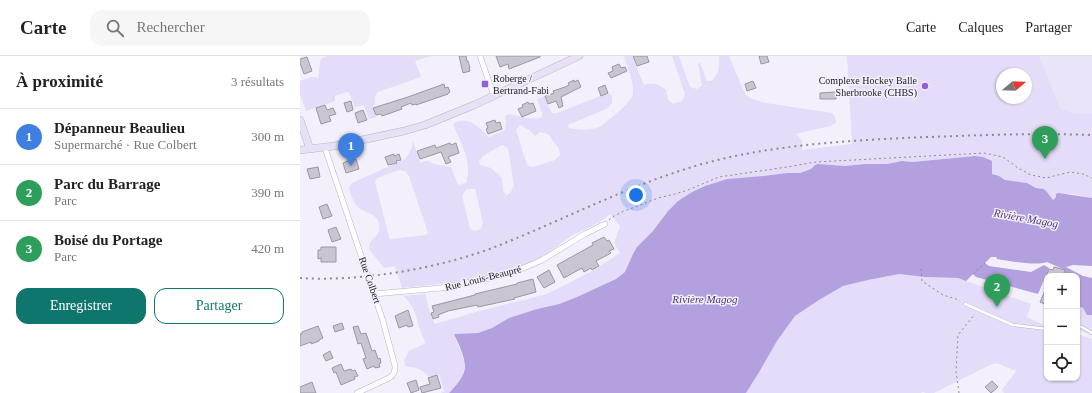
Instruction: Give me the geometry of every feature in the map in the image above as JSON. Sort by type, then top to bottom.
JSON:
[{"type":"street","points":[[480,56],[494,96]]},
{"type":"street","points":[[300,150],[325,148],[425,125],[494,96],[579,56]]},
{"type":"street","points":[[300,120],[310,149]]},
{"type":"street","name":"Rue Colbert","points":[[325,148],[374,294],[396,366],[395,371],[389,378],[357,393]]},
{"type":"street","name":"Rue Louis-Beaupré","points":[[374,294],[459,285],[520,270],[542,260],[585,234],[605,224]]},
{"type":"lane","points":[[964,304],[1012,325],[1044,329]]},
{"type":"lane","points":[[1080,327],[1092,332]]},
{"type":"path","points":[[605,224],[614,216],[624,211],[658,198],[688,190],[719,177],[816,162],[984,153],[1003,157],[1031,175],[1046,178],[1070,172],[1083,174],[1092,178]]},
{"type":"path","points":[[973,274],[985,263]]},
{"type":"path","points":[[921,270],[922,281],[943,295],[956,299],[964,304]]},
{"type":"path","points":[[959,393],[956,371],[958,334],[979,310]]},
{"type":"shaded area","points":[[327,56],[431,56],[415,61],[421,77],[378,92],[375,96],[373,108],[376,117],[369,119],[364,105],[355,107],[349,92],[335,96],[335,101],[306,111],[300,94],[300,81],[311,77],[316,77],[318,79],[321,59]]},
{"type":"shaded area","points":[[624,56],[632,56],[644,85],[653,84],[663,88],[666,90],[668,100],[673,104],[682,101],[685,94],[672,56],[679,56],[690,87],[697,89],[702,86],[698,64],[700,62],[707,81],[712,81],[718,69],[719,56],[729,56],[745,94],[752,99],[766,103],[832,113],[835,117],[836,123],[830,126],[796,134],[802,141],[802,150],[852,144],[847,56],[1039,56],[1060,108],[1076,114],[1092,114],[1092,198],[1066,194],[1056,197],[1053,200],[1044,189],[1036,188],[1027,183],[1005,180],[992,174],[983,157],[975,156],[912,162],[902,161],[887,164],[845,166],[818,164],[811,169],[800,173],[727,179],[705,186],[678,201],[668,211],[653,231],[637,247],[625,273],[616,279],[559,304],[509,318],[492,328],[478,333],[454,334],[463,359],[464,371],[457,384],[449,393],[441,393],[444,391],[439,374],[429,378],[422,370],[405,366],[404,361],[409,351],[426,343],[412,306],[404,296],[425,294],[432,319],[435,324],[547,294],[596,269],[620,253],[614,243],[620,226],[610,214],[600,222],[571,236],[542,257],[507,272],[458,282],[402,288],[395,266],[384,268],[369,249],[371,241],[379,230],[378,220],[376,217],[362,210],[356,205],[349,187],[352,183],[405,159],[410,151],[413,141],[420,162],[428,161],[434,164],[451,167],[458,185],[466,183],[468,176],[467,161],[453,124],[463,120],[468,121],[477,126],[489,137],[505,130],[505,116],[508,114],[529,118],[542,117],[543,115],[537,99],[545,96],[552,113],[557,113],[608,93],[612,96],[612,103],[608,108],[568,125],[569,128],[581,130],[593,129],[601,126],[625,106],[632,97],[633,93],[630,74]],"holes":[[[520,125],[529,130],[535,136],[540,132],[548,134],[559,149],[560,155],[555,160],[533,167],[527,165],[516,130]],[[502,145],[508,148],[514,185],[511,192],[506,196],[503,190],[502,178],[491,168],[480,165],[479,161],[483,156]],[[399,170],[405,171],[409,176],[428,233],[426,235],[390,239],[375,182],[377,178]],[[467,189],[475,189],[483,223],[481,229],[474,231],[470,228],[462,195]]]},
{"type":"shaded area","points":[[1039,56],[1092,56],[1092,119],[1064,119]]},
{"type":"shaded area","points":[[899,274],[925,277],[958,278],[1031,304],[1027,317],[1044,325],[1044,381],[1080,381],[1080,335],[1092,339],[1092,393],[1004,393],[1002,390],[1016,371],[996,363],[934,393],[925,393],[923,391],[921,393],[746,393],[777,341],[795,316],[843,286]]},
{"type":"shaded area","points":[[1080,307],[1083,308],[1087,315],[1092,315],[1092,336],[1080,330]]},
{"type":"water","name":"Rivière Magog","points":[[975,156],[983,157],[992,161],[992,174],[1005,180],[1027,183],[1036,188],[1044,189],[1053,200],[1058,193],[1092,198],[1092,266],[1073,265],[1066,267],[1077,273],[1064,273],[1065,270],[1047,262],[1036,264],[1022,263],[991,257],[985,263],[989,266],[1031,272],[1044,265],[1049,268],[1047,273],[1044,273],[1044,280],[1038,294],[976,277],[973,274],[966,281],[958,278],[925,277],[899,274],[843,286],[795,316],[777,341],[746,393],[449,393],[460,381],[465,368],[462,353],[454,334],[478,333],[492,328],[509,318],[559,304],[616,279],[625,272],[637,247],[653,231],[668,211],[678,201],[692,192],[727,179],[800,173],[811,169],[818,164],[845,166],[887,164],[902,161],[912,162]]},
{"type":"water","name":"Rivière Magog","points":[[1080,274],[1092,278],[1092,315],[1087,315],[1083,308],[1080,307]]},
{"type":"building","points":[[459,56],[466,56],[470,71],[463,73]]},
{"type":"building","points":[[496,56],[540,57],[509,69],[508,64],[500,67]]},
{"type":"building","points":[[633,56],[647,56],[649,62],[637,66]]},
{"type":"building","points":[[759,56],[767,56],[769,62],[761,64]]},
{"type":"building","points":[[307,57],[312,71],[304,74],[300,59]]},
{"type":"building","points":[[619,64],[621,68],[625,67],[627,71],[611,78],[608,73],[613,71],[612,67]]},
{"type":"building","points":[[574,80],[574,82],[578,80],[581,87],[561,97],[563,106],[559,108],[556,101],[548,104],[545,96],[554,93],[553,91],[569,85],[568,83]]},
{"type":"building","points":[[753,81],[756,88],[747,91],[745,84]]},
{"type":"building","points":[[444,84],[445,88],[448,87],[450,92],[448,94],[416,105],[412,105],[411,103],[401,107],[402,109],[382,116],[381,114],[376,115],[373,108],[408,97]]},
{"type":"building","points":[[605,85],[608,93],[601,96],[598,88]]},
{"type":"building","points":[[836,92],[836,99],[820,99],[820,93]]},
{"type":"building","points":[[351,101],[353,110],[347,112],[344,103]]},
{"type":"building","points":[[528,102],[529,104],[533,103],[536,111],[522,117],[518,109],[523,107],[522,105]]},
{"type":"building","points":[[325,105],[327,110],[333,108],[336,114],[329,116],[331,121],[321,124],[316,108]]},
{"type":"building","points":[[363,110],[367,120],[358,123],[355,113]]},
{"type":"building","points":[[495,120],[496,123],[500,122],[502,129],[488,134],[486,123]]},
{"type":"building","points":[[450,143],[451,145],[456,143],[459,153],[448,157],[451,162],[446,164],[441,152],[420,159],[417,151],[435,145],[436,148]]},
{"type":"building","points":[[394,154],[394,156],[399,154],[401,160],[396,161],[397,163],[388,165],[385,157]]},
{"type":"building","points":[[356,159],[359,169],[346,173],[343,163]]},
{"type":"building","points":[[318,167],[320,177],[310,179],[307,169]]},
{"type":"building","points":[[327,204],[332,216],[323,219],[319,207]]},
{"type":"building","points":[[336,227],[341,239],[332,242],[328,230]]},
{"type":"building","points":[[604,237],[607,241],[609,240],[614,249],[609,251],[611,253],[596,261],[599,266],[584,272],[582,268],[564,278],[557,265],[593,245],[592,243]]},
{"type":"building","points":[[321,247],[336,247],[336,262],[321,262],[321,258],[318,259],[318,250],[321,250]]},
{"type":"building","points":[[1054,267],[1065,270],[1064,273],[1047,273],[1049,269],[1053,270]]},
{"type":"building","points":[[549,270],[555,282],[544,288],[537,277]]},
{"type":"building","points":[[533,279],[536,292],[514,298],[515,299],[478,307],[477,305],[448,311],[433,319],[431,313],[434,312],[432,306]]},
{"type":"building","points":[[1044,293],[1044,304],[1040,302]]},
{"type":"building","points":[[408,310],[413,326],[408,327],[407,325],[399,328],[395,316]]},
{"type":"building","points":[[342,323],[344,329],[335,332],[333,326]]},
{"type":"building","points":[[318,326],[323,338],[311,344],[311,342],[300,346],[300,334]]},
{"type":"building","points":[[358,326],[361,334],[366,333],[372,351],[375,350],[378,359],[380,358],[380,367],[375,368],[374,366],[367,369],[363,359],[366,358],[361,343],[358,344],[353,327]]},
{"type":"building","points":[[330,351],[333,358],[326,361],[323,355]]},
{"type":"building","points":[[341,364],[344,371],[351,369],[352,371],[355,370],[358,376],[354,377],[355,379],[341,385],[336,372],[334,373],[332,368]]},
{"type":"building","points":[[437,375],[441,388],[422,393],[420,387],[430,384],[428,378]]},
{"type":"building","points":[[416,380],[419,390],[411,393],[407,383]]},
{"type":"building","points":[[992,381],[998,387],[991,393],[985,387]]},
{"type":"building","points":[[312,382],[316,393],[300,393],[300,387]]},
{"type":"railway","points":[[300,278],[350,278],[402,272],[453,260],[477,253],[525,235],[650,181],[702,164],[730,157],[786,147],[900,138],[1010,134],[1092,135]]},
{"type":"place","name":"Roberge / Bertrand-Fabi","points":[[485,84]]},
{"type":"place","name":"Complexe Hockey Balle Sherbrooke (CHBS)","points":[[925,86]]},
{"type":"place","name":"Boisé du Portage","points":[[1045,159]]},
{"type":"place","name":"Dépanneur Beaulieu","points":[[351,166]]},
{"type":"place","name":"Parc du Barrage","points":[[997,307]]}]
